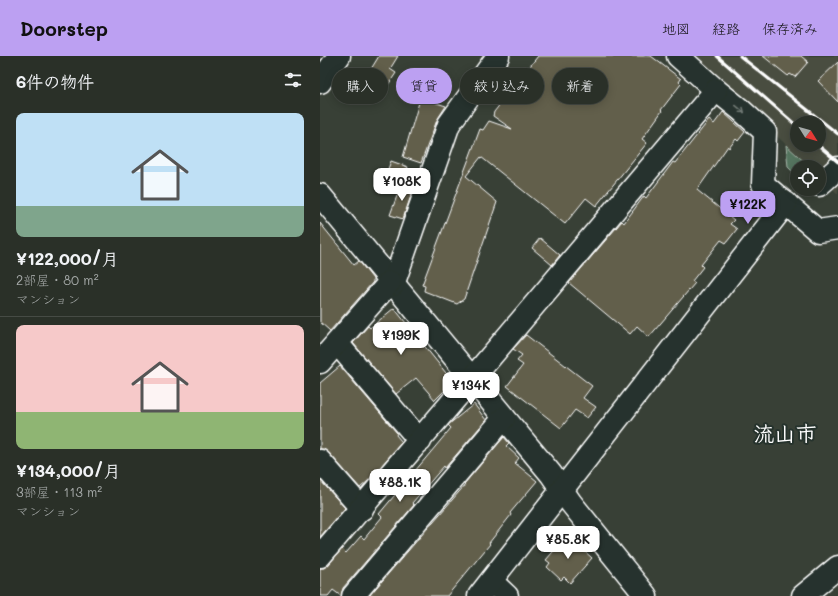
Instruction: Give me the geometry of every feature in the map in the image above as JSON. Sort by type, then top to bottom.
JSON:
[{"type":"street","points":[[320,82],[339,56]]},
{"type":"street","points":[[420,441],[327,347],[392,284],[449,124],[498,56]]},
{"type":"street","points":[[678,56],[765,132],[763,184],[786,203],[828,229]]},
{"type":"street","points":[[320,556],[472,380],[716,90]]},
{"type":"street","points":[[826,179],[838,168]]},
{"type":"street","points":[[320,195],[550,474],[571,503],[646,596]]},
{"type":"street","points":[[507,596],[485,588],[562,490],[651,362],[786,203]]},
{"type":"street","points":[[353,596],[504,418]]},
{"type":"street","points":[[320,461],[362,509]]},
{"type":"street","points":[[803,596],[838,567]]},
{"type":"shaded area","points":[[691,56],[838,56],[838,194],[826,183],[826,160],[802,160],[794,152],[826,152],[826,116],[790,116],[790,148]]},
{"type":"green space","points":[[786,145],[790,149],[790,152],[794,152],[802,160],[790,160],[790,169],[788,167]]},
{"type":"building","points":[[379,56],[398,56],[390,69],[396,73],[388,85],[388,68],[372,68]]},
{"type":"building","points":[[538,56],[651,56],[681,79],[679,82],[681,84],[661,110],[662,111],[642,139],[647,143],[596,206],[586,198],[565,224],[481,157],[466,176],[497,202],[464,299],[457,304],[424,291],[425,286],[422,285],[480,129],[483,130],[489,121],[512,129],[493,116],[494,112],[500,104],[544,104],[544,68],[529,68]]},
{"type":"building","points":[[763,56],[801,56],[808,62],[795,77],[790,74],[788,76]]},
{"type":"building","points":[[838,62],[838,102],[818,81]]},
{"type":"building","points":[[419,104],[440,104],[446,106],[437,120],[421,163],[403,157]]},
{"type":"building","points":[[723,112],[745,132],[738,141],[736,139],[729,148],[728,146],[697,190],[734,220],[730,224],[737,229],[726,243],[721,240],[701,265],[703,267],[692,281],[695,283],[649,337],[637,326],[630,334],[569,283],[622,221],[624,223],[644,196],[646,198],[673,162],[675,163],[709,120],[714,124]]},
{"type":"building","points":[[391,161],[408,167],[402,183],[385,177]]},
{"type":"building","points":[[401,185],[413,190],[403,219],[390,215]]},
{"type":"building","points":[[320,223],[354,265],[359,261],[373,279],[373,282],[330,331],[320,322]]},
{"type":"building","points":[[540,238],[560,255],[552,265],[532,248]]},
{"type":"building","points":[[394,308],[450,378],[447,380],[451,384],[435,400],[416,378],[396,394],[353,343],[368,326],[370,328]]},
{"type":"building","points":[[526,335],[592,386],[583,398],[596,407],[587,418],[575,410],[561,428],[507,386],[523,365],[517,361],[522,355],[513,349]]},
{"type":"building","points":[[340,366],[397,433],[396,435],[402,442],[360,488],[329,453],[324,449],[320,449],[320,383]]},
{"type":"building","points":[[474,404],[486,420],[445,468],[444,466],[412,503],[414,505],[343,588],[341,596],[333,590],[328,596],[320,596],[320,568],[324,568],[329,564],[342,549],[346,553],[361,536],[364,539],[382,517],[379,514],[451,428],[448,425]]},
{"type":"building","points":[[504,437],[509,443],[506,446],[519,458],[515,463],[537,481],[510,513],[511,515],[489,543],[490,544],[447,596],[369,596],[465,485],[464,484]]},
{"type":"building","points":[[320,480],[345,508],[320,537]]},
{"type":"building","points":[[570,538],[592,558],[570,583],[564,577],[561,580],[547,567],[550,563],[546,560],[564,539],[567,541]]},
{"type":"railway","points":[[717,56],[790,120]]},
{"type":"railway","points":[[740,56],[838,134]]},
{"type":"railway","points":[[826,152],[838,162]]},
{"type":"district","name":"流山市","points":[[785,434]]}]
